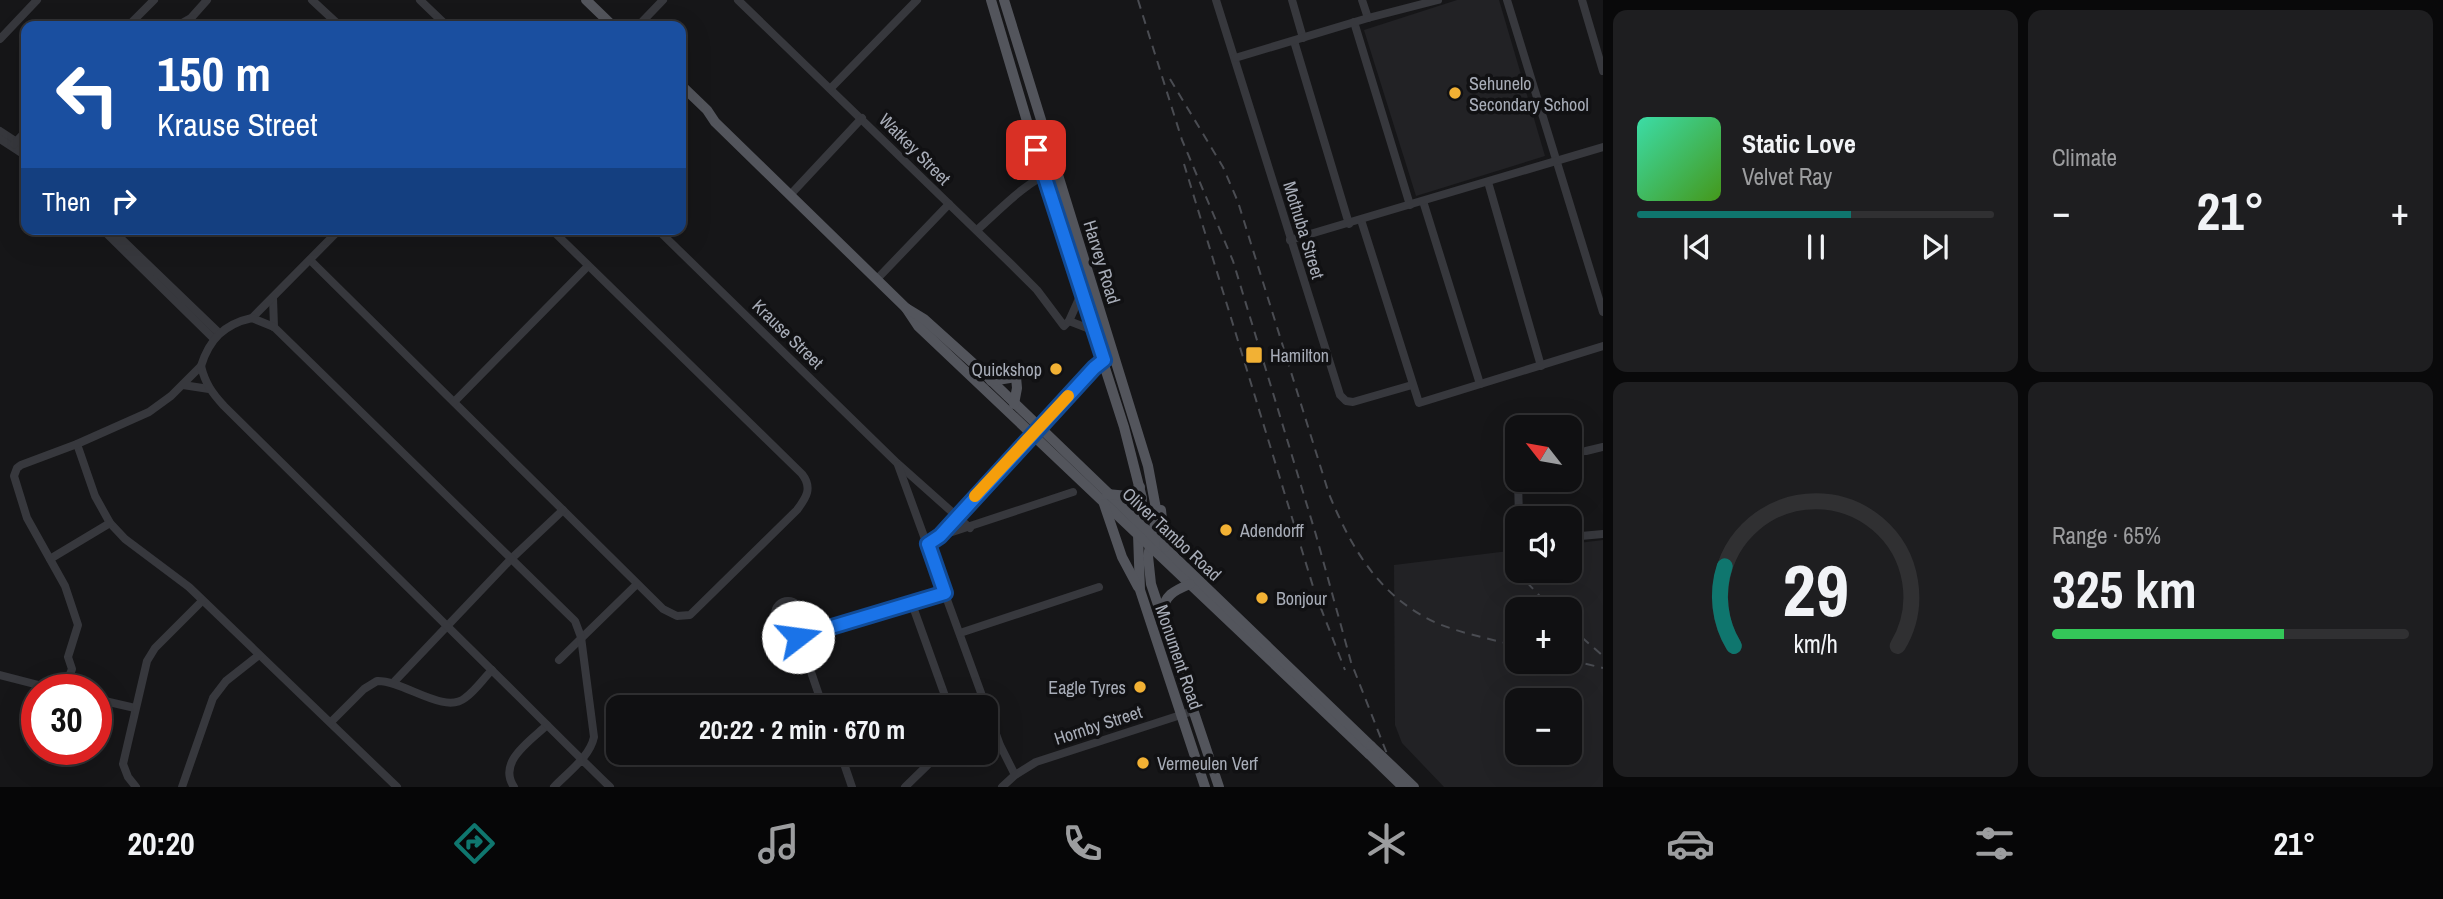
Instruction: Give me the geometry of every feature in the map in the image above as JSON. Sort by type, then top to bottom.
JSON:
[{"type":"main road","points":[[586,0],[608,21]]},
{"type":"main road","points":[[594,0],[616,21]]},
{"type":"main road","name":"Harvey Road","points":[[991,0],[1043,175],[1104,360],[1148,466],[1157,509],[1153,536]]},
{"type":"main road","name":"Harvey Road","points":[[1004,0],[1116,360],[1140,487],[1142,507],[1139,529]]},
{"type":"main road","points":[[686,90],[715,122]]},
{"type":"main road","points":[[686,99],[702,116],[715,122]]},
{"type":"main road","name":"Oliver Tambo Road","points":[[715,122],[906,307],[924,319],[991,381],[1014,404],[1035,432]]},
{"type":"main road","name":"Oliver Tambo Road","points":[[906,307],[918,326],[1139,529],[1153,536],[1165,547],[1370,750],[1403,787]]},
{"type":"main road","points":[[991,381],[1016,377],[1014,404]]},
{"type":"main road","points":[[1148,466],[1162,513],[1165,547]]},
{"type":"main road","points":[[1140,487],[1135,493],[1124,497],[1105,498],[1126,566],[1140,590]]},
{"type":"main road","name":"Oliver Tambo Road","points":[[1139,529],[1150,547],[1370,750],[1414,787]]},
{"type":"main road","name":"Monument Road","points":[[1139,529],[1140,590],[1205,787]]},
{"type":"main road","name":"Monument Road","points":[[1153,536],[1149,575],[1219,787]]},
{"type":"main road","points":[[1160,614],[1163,602],[1170,593],[1190,584]]},
{"type":"street","points":[[2,36],[37,0]]},
{"type":"street","points":[[133,21],[154,0]]},
{"type":"street","points":[[186,21],[207,0]]},
{"type":"street","points":[[312,0],[335,21]]},
{"type":"street","points":[[420,0],[442,21]]},
{"type":"street","points":[[643,21],[663,0]]},
{"type":"street","name":"Watkey Street","points":[[738,0],[977,230],[1037,290],[1066,324]]},
{"type":"street","points":[[831,89],[916,0]]},
{"type":"street","name":"Mothuba Street","points":[[1216,0],[1342,398],[1353,402],[1412,385]]},
{"type":"street","points":[[1292,0],[1303,38]]},
{"type":"street","points":[[1362,0],[1368,18]]},
{"type":"street","points":[[1507,0],[1603,312]]},
{"type":"street","points":[[1582,0],[1603,71]]},
{"type":"street","points":[[1235,58],[1434,1]]},
{"type":"street","points":[[1354,22],[1410,205]]},
{"type":"street","points":[[1294,41],[1349,224]]},
{"type":"street","points":[[791,194],[862,118]]},
{"type":"street","points":[[0,131],[21,150]]},
{"type":"street","points":[[15,143],[21,136]]},
{"type":"street","points":[[0,139],[21,146]]},
{"type":"street","points":[[1290,240],[1603,146]]},
{"type":"street","points":[[977,230],[1026,187],[1056,170]]},
{"type":"street","points":[[1488,182],[1541,366]]},
{"type":"street","points":[[1423,201],[1480,384]]},
{"type":"street","points":[[877,279],[949,204]]},
{"type":"street","points":[[1361,220],[1419,402],[1603,346]]},
{"type":"street","points":[[108,235],[216,336]]},
{"type":"street","points":[[117,235],[216,336]]},
{"type":"street","points":[[70,674],[72,669],[68,657],[78,625],[65,586],[22,505],[15,471],[21,464],[78,444],[149,412],[183,385],[201,366],[216,336],[233,323],[252,318],[334,235]]},
{"type":"street","points":[[310,260],[637,584],[670,614],[684,617],[690,615],[797,510],[807,494],[808,484],[802,474],[557,235]]},
{"type":"street","name":"Krause Street","points":[[663,235],[897,463],[970,528]]},
{"type":"street","points":[[454,402],[588,266]]},
{"type":"street","points":[[1082,292],[1066,324],[1095,331]]},
{"type":"street","points":[[273,298],[274,327]]},
{"type":"street","points":[[252,318],[274,327],[575,621],[581,637],[594,731],[593,743],[582,759],[554,787]]},
{"type":"street","points":[[928,544],[940,536],[1094,368],[1104,360],[1116,360]]},
{"type":"street","points":[[201,366],[209,388],[224,406],[610,787]]},
{"type":"street","points":[[183,385],[209,388]]},
{"type":"street","points":[[78,444],[95,496],[110,523],[125,539],[188,587],[397,787]]},
{"type":"street","points":[[1582,451],[1603,447]]},
{"type":"street","name":"Krause Street","points":[[897,463],[1000,745],[1015,775]]},
{"type":"street","points":[[940,536],[1073,492]]},
{"type":"street","points":[[393,683],[563,510]]},
{"type":"street","points":[[50,559],[110,523]]},
{"type":"street","points":[[1582,536],[1603,534]]},
{"type":"street","points":[[559,660],[637,584]]},
{"type":"street","points":[[960,633],[1099,587]]},
{"type":"street","points":[[798,637],[945,593]]},
{"type":"street","points":[[136,787],[128,778],[123,764],[150,656],[202,601]]},
{"type":"street","points":[[912,604],[945,695]]},
{"type":"street","points":[[795,625],[819,695]]},
{"type":"street","points":[[182,787],[213,698],[226,681],[259,655]]},
{"type":"street","points":[[331,722],[371,684],[384,680],[455,704],[465,699],[492,670]]},
{"type":"street","points":[[0,675],[21,680]]},
{"type":"street","points":[[521,699],[530,691]]},
{"type":"street","points":[[112,703],[135,708]]},
{"type":"street","name":"Hornby Street","points":[[1002,787],[1036,762],[1193,711]]},
{"type":"street","points":[[514,787],[508,778],[510,761],[547,725]]},
{"type":"street","points":[[844,765],[852,787]]},
{"type":"street","points":[[905,787],[928,765]]},
{"type":"shaded area","name":"Sehunelo Secondary School","points":[[1457,0],[1499,0],[1545,156],[1416,196],[1364,30]]},
{"type":"shaded area","points":[[1603,540],[1603,787],[1444,787],[1402,743],[1395,725],[1394,565],[1505,551],[1505,583],[1582,583],[1582,543]]},
{"type":"railway","points":[[1138,0],[1182,140],[1233,261],[1316,535],[1351,662],[1400,787]]},
{"type":"railway","points":[[1170,79],[1223,167],[1238,202],[1329,494],[1359,553],[1385,587],[1419,614],[1448,628],[1505,643]]},
{"type":"railway","points":[[1184,164],[1315,593],[1345,670]]},
{"type":"railway","points":[[1528,583],[1541,597]]},
{"type":"railway","points":[[1582,638],[1603,656]]},
{"type":"railway","points":[[1582,663],[1603,668]]},
{"type":"slow traffic","points":[[975,496],[1068,396]]},
{"type":"place","name":"Sehunelo Secondary School","points":[[1455,93]]},
{"type":"place","name":"Hamilton","points":[[1254,355]]},
{"type":"place","name":"Quickshop","points":[[1056,369]]},
{"type":"place","name":"Adendorff","points":[[1226,530]]},
{"type":"place","name":"Bonjour","points":[[1262,598]]},
{"type":"place","name":"Eagle Tyres","points":[[1140,687]]},
{"type":"place","name":"Vermeulen Verf","points":[[1143,763]]},
{"type":"route","points":[[798,637],[945,593],[928,544],[940,536],[1098,363],[1104,360],[1036,150]]}]
